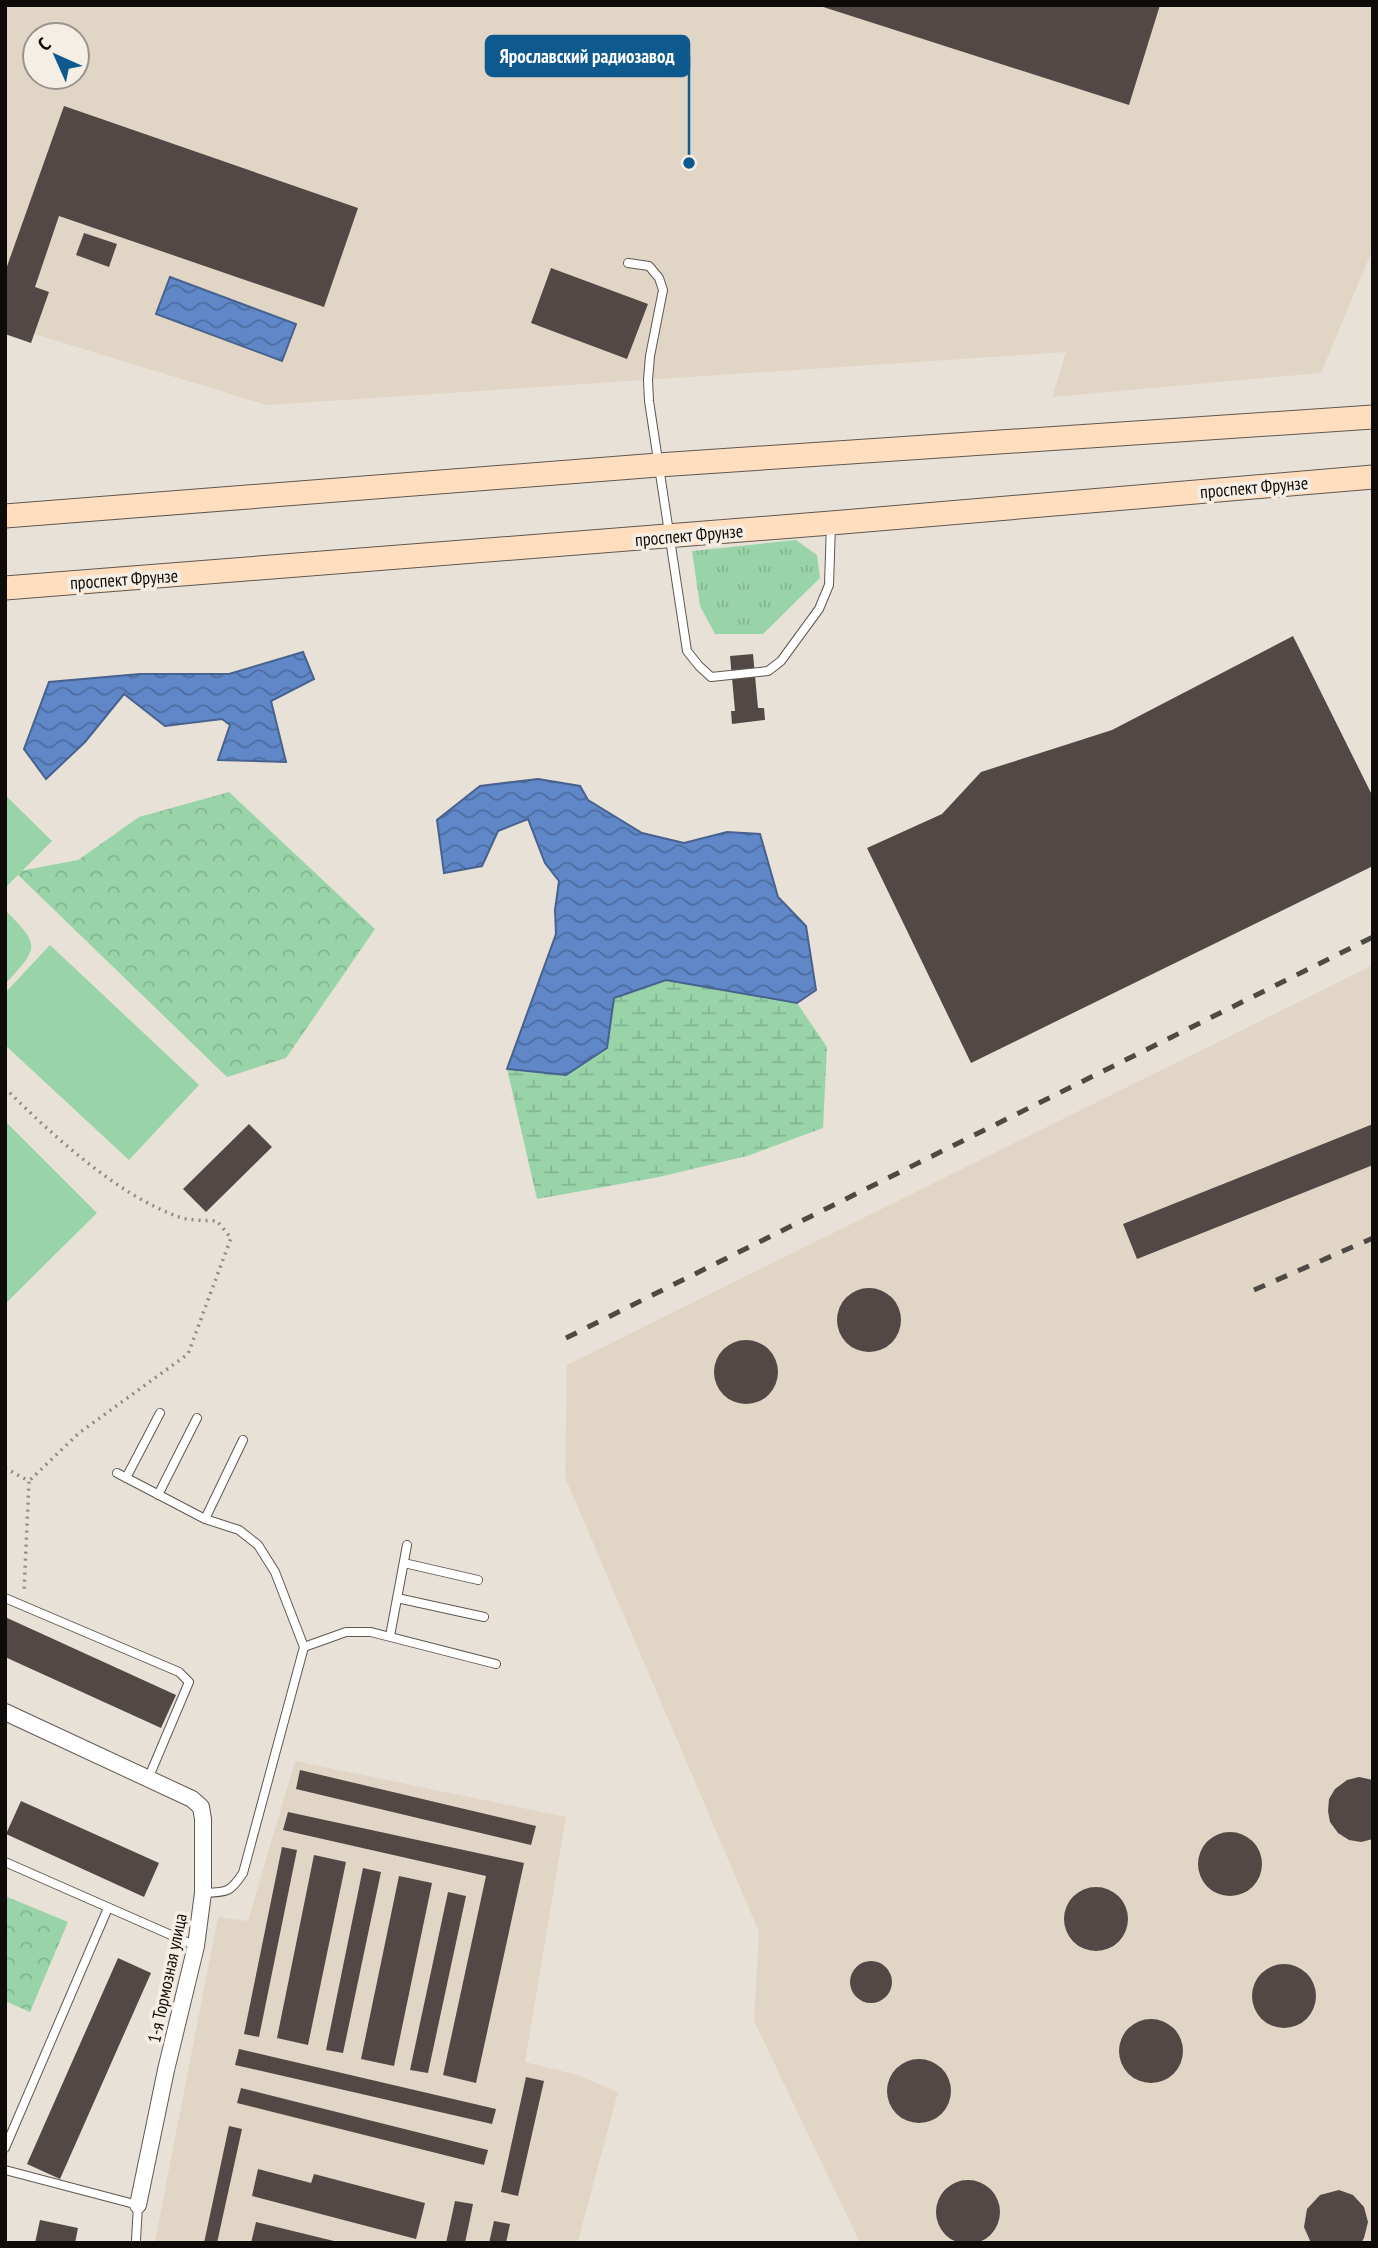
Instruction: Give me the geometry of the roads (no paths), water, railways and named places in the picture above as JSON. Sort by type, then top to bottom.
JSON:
[{"type":"main road","points":[[5,516],[658,465],[1373,417]]},
{"type":"main road","name":"проспект Фрунзе","points":[[5,588],[1373,477]]},
{"type":"street","name":"1-я Тормозная улица","points":[[5,1712],[192,1799],[201,1807],[204,1819],[203,1893],[196,1946],[166,2070],[138,2205]]},
{"type":"lane","points":[[628,263],[649,266],[659,278],[663,290],[648,380],[658,465],[687,651],[711,677],[768,671],[781,661],[819,609],[829,585],[831,523]]},
{"type":"lane","points":[[126,1478],[160,1413]]},
{"type":"lane","points":[[158,1494],[197,1418]]},
{"type":"lane","points":[[205,1519],[243,1440]]},
{"type":"lane","points":[[117,1473],[205,1519],[239,1530],[258,1545],[275,1572],[304,1647],[243,1873],[233,1888],[203,1893]]},
{"type":"lane","points":[[390,1636],[407,1545]]},
{"type":"lane","points":[[404,1563],[478,1580]]},
{"type":"lane","points":[[5,1598],[180,1672],[189,1682],[148,1779]]},
{"type":"lane","points":[[397,1598],[484,1617]]},
{"type":"lane","points":[[304,1647],[346,1632],[371,1632],[496,1664]]},
{"type":"lane","points":[[5,1862],[196,1946]]},
{"type":"lane","points":[[5,2148],[108,1908]]},
{"type":"lane","points":[[5,2169],[138,2205],[136,2240]]},
{"type":"water","points":[[170,277],[296,324],[282,361],[156,314]]},
{"type":"water","points":[[303,652],[314,679],[271,701],[286,762],[218,760],[230,725],[222,719],[165,726],[124,694],[85,742],[46,779],[24,749],[49,682],[140,674],[229,674]]},
{"type":"water","points":[[538,779],[580,786],[588,800],[642,833],[684,843],[727,832],[760,834],[778,897],[806,926],[816,990],[797,1003],[666,980],[614,998],[607,1048],[566,1075],[507,1069],[556,934],[555,910],[559,881],[545,863],[528,819],[498,831],[482,866],[444,873],[437,820],[480,786]]},
{"type":"railway","points":[[566,1338],[1373,937]]},
{"type":"railway","points":[[1254,1290],[1373,1238]]},
{"type":"place","name":"Ярославский радиозавод","points":[[689,163]]}]
